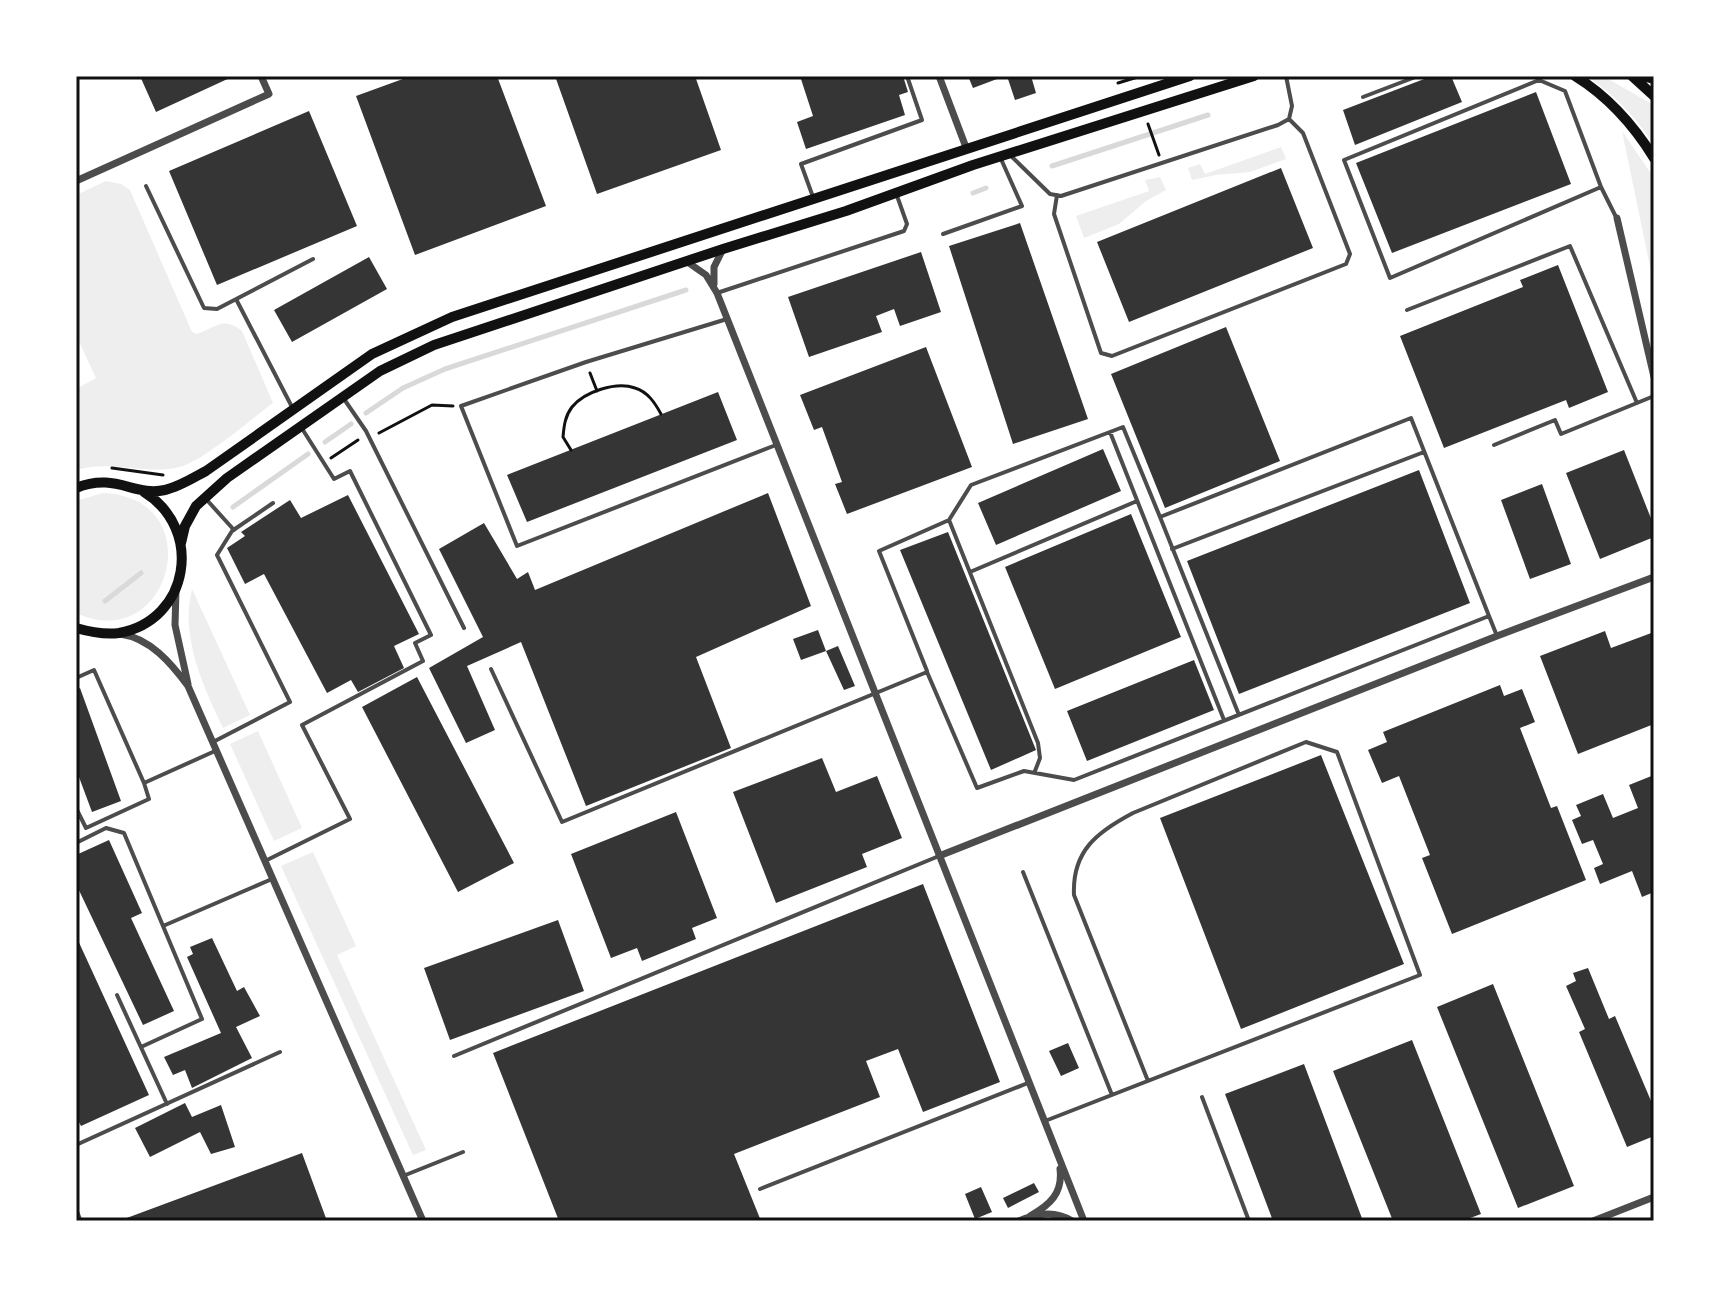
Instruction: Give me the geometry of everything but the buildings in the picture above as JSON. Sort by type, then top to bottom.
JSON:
[{"type":"main road","points":[[76,488],[105,482],[164,490],[187,481],[372,354],[407,335],[452,317],[1190,76]]},
{"type":"main road","points":[[181,543],[191,512],[204,497],[346,401],[380,371],[434,345],[1004,155],[1254,76]]},
{"type":"main road","points":[[1575,76],[1614,105],[1639,133],[1654,158]]},
{"type":"main road","points":[[1632,76],[1654,96]]},
{"type":"main road","points":[[1642,76],[1654,79]]},
{"type":"main road","points":[[77,628],[96,633],[130,630],[148,621],[164,607],[177,586],[182,563],[181,543],[174,523],[163,507],[134,487]]},
{"type":"street","points":[[76,181],[269,94],[261,76]]},
{"type":"street","points":[[939,76],[967,150]]},
{"type":"street","points":[[1617,218],[1654,377]]},
{"type":"street","points":[[723,249],[714,267],[716,290],[1084,1221]]},
{"type":"street","points":[[686,261],[700,269],[716,290]]},
{"type":"street","points":[[939,856],[1654,577]]},
{"type":"street","points":[[177,586],[175,625],[188,686]]},
{"type":"street","points":[[113,633],[131,636],[147,644],[173,665],[188,686],[423,1221]]},
{"type":"street","points":[[1019,1221],[1046,1206],[1056,1195],[1061,1183],[1058,1159]]},
{"type":"street","points":[[1593,1221],[1654,1197]]},
{"type":"street","points":[[76,1213],[79,1221]]},
{"type":"street","points":[[1030,1216],[1051,1213],[1072,1221]]},
{"type":"lane","points":[[814,199],[801,164],[922,120],[907,76]]},
{"type":"lane","points":[[1004,155],[1050,194],[1061,196],[1278,125],[1289,119],[1292,106],[1286,76]]},
{"type":"lane","points":[[1363,97],[1418,76]]},
{"type":"lane","points":[[1601,187],[1390,278],[1344,160],[1539,80],[1565,91],[1601,187],[1617,218]]},
{"type":"lane","points":[[1057,195],[1054,214],[1101,353],[1112,356],[1346,264],[1350,254],[1303,133],[1289,119]]},
{"type":"lane","points":[[943,234],[1022,206],[1004,155]]},
{"type":"lane","points":[[146,186],[204,308],[217,309],[313,259]]},
{"type":"lane","points":[[716,290],[904,231],[907,224],[896,193]]},
{"type":"lane","points":[[1407,310],[1570,246],[1637,403]]},
{"type":"lane","points":[[236,299],[293,409]]},
{"type":"lane","points":[[727,319],[586,362],[461,406],[517,546],[777,444]]},
{"type":"lane","points":[[1494,445],[1555,420],[1561,434],[1654,396]]},
{"type":"lane","points":[[346,401],[370,438],[464,628]]},
{"type":"lane","points":[[1160,517],[1411,418],[1497,636]]},
{"type":"lane","points":[[1239,715],[1123,427],[971,485],[949,520],[879,551],[977,788],[1024,771],[1074,780],[1224,721],[1489,616]]},
{"type":"lane","points":[[265,861],[350,819],[302,725],[423,661],[415,643],[431,635],[350,471],[334,479],[303,431]]},
{"type":"lane","points":[[1110,432],[1224,721]]},
{"type":"lane","points":[[1172,549],[1424,452]]},
{"type":"lane","points":[[204,497],[234,530]]},
{"type":"lane","points":[[970,572],[1137,501]]},
{"type":"lane","points":[[144,783],[290,702],[217,555],[227,536],[273,503]]},
{"type":"lane","points":[[949,520],[1038,743],[1040,758],[1034,771]]},
{"type":"lane","points":[[491,669],[562,822],[927,672]]},
{"type":"lane","points":[[76,678],[94,670],[149,799],[86,828],[76,808]]},
{"type":"lane","points":[[1043,1122],[1420,975],[1337,752],[1306,742],[1133,813],[1115,823],[1085,848],[1077,864],[1074,895],[1148,1081]]},
{"type":"lane","points":[[76,843],[106,828],[124,833],[202,1019],[141,1047]]},
{"type":"lane","points":[[454,1056],[939,856]]},
{"type":"lane","points":[[1023,872],[1112,1095]]},
{"type":"lane","points":[[163,926],[272,879]]},
{"type":"lane","points":[[117,995],[167,1104]]},
{"type":"lane","points":[[76,1145],[280,1052]]},
{"type":"lane","points":[[760,1189],[1028,1083]]},
{"type":"lane","points":[[1202,1097],[1249,1221]]},
{"type":"lane","points":[[403,1176],[463,1152]]},
{"type":"path","points":[[1134,78],[1141,76]]},
{"type":"path","points":[[1147,122],[1155,144]]},
{"type":"path","points":[[586,362],[597,391]]},
{"type":"path","points":[[571,450],[563,437],[566,417],[582,398],[597,391],[623,386],[635,388],[654,401],[661,414]]},
{"type":"path","points":[[325,462],[361,438],[370,438],[432,405],[461,406]]},
{"type":"shaded area","points":[[1587,76],[1603,76],[1654,107],[1654,145],[1624,107]]},
{"type":"shaded area","points":[[1622,131],[1654,178],[1654,286]]},
{"type":"shaded area","points":[[1281,147],[1286,159],[1250,172],[1192,180],[1188,168],[1200,164],[1205,174]]},
{"type":"shaded area","points":[[1160,177],[1166,190],[1146,201],[1119,224],[1084,238],[1076,216],[1149,191],[1145,180]]},
{"type":"shaded area","points":[[106,181],[121,184],[130,190],[192,332],[197,334],[225,324],[242,331],[273,403],[211,450],[175,468],[102,466],[76,470],[76,389],[96,378],[76,335],[76,195]]},
{"type":"shaded area","points":[[103,493],[137,501],[158,520],[167,544],[166,571],[155,595],[136,613],[109,621],[76,613],[76,501]]},
{"type":"shaded area","points":[[192,589],[250,715],[223,728],[201,678],[191,643],[189,607]]},
{"type":"shaded area","points":[[258,731],[302,828],[274,841],[230,744]]},
{"type":"shaded area","points":[[313,852],[356,946],[337,955],[426,1150],[413,1155],[281,866]]},
{"type":"waterway","points":[[1052,166],[1208,115]]},
{"type":"waterway","points":[[973,193],[986,188]]},
{"type":"waterway","points":[[366,413],[403,388],[445,369],[686,290]]},
{"type":"waterway","points":[[325,442],[351,424]]},
{"type":"waterway","points":[[233,507],[308,454]]},
{"type":"waterway","points":[[105,601],[141,573]]}]
